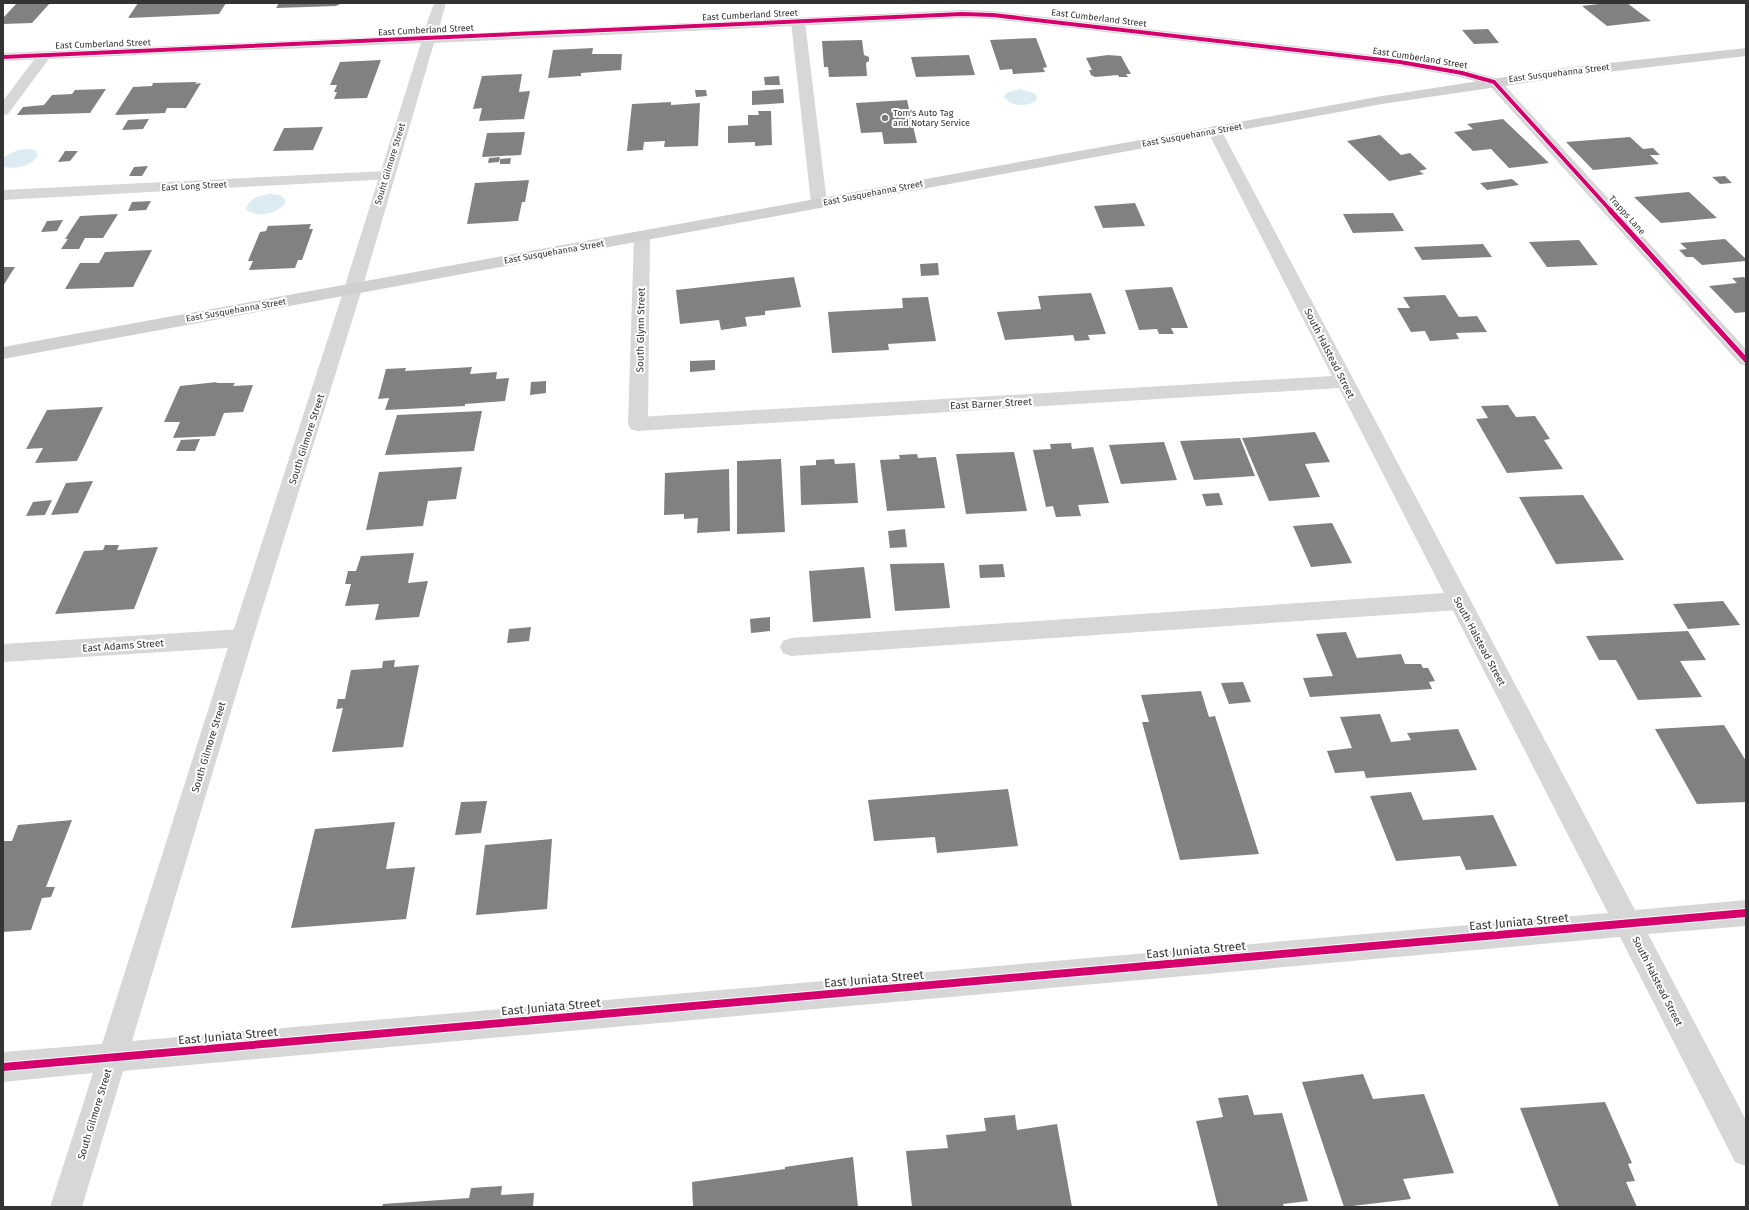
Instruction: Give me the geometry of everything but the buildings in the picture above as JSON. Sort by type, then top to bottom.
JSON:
[{"type":"main road","name":"East Susquehanna Street","points":[[3,353],[1214,130],[1494,82],[1674,58],[1746,52]]},
{"type":"street","points":[[428,40],[440,3]]},
{"type":"street","name":"East Cumberland Street","points":[[3,58],[428,40],[962,14],[993,15],[1400,62],[1462,73],[1494,82]]},
{"type":"street","points":[[798,22],[819,203]]},
{"type":"street","name":"Souht Gilmore Street","points":[[353,289],[428,40]]},
{"type":"street","points":[[3,111],[44,56]]},
{"type":"street","name":"Trapps Lane","points":[[1494,82],[1746,360]]},
{"type":"street","name":"South Halstead Street","points":[[1214,130],[1746,1151]]},
{"type":"street","name":"East Long Street","points":[[3,195],[386,176]]},
{"type":"street","name":"South Glynn Street","points":[[638,424],[642,236]]},
{"type":"street","name":"South Gilmore Street","points":[[66,1207],[111,1057],[353,289]]},
{"type":"street","name":"East Barner Street","points":[[638,424],[1345,381]]},
{"type":"street","points":[[792,647],[1459,601]]},
{"type":"street","name":"East Adams Street","points":[[3,653],[242,638]]},
{"type":"street","name":"East Juniata Street","points":[[3,1067],[1746,913]]},
{"type":"shaded area","points":[[1019,89],[1034,93],[1037,97],[1036,101],[1019,105],[1011,103],[1004,97],[1006,93]]},
{"type":"shaded area","points":[[18,150],[35,150],[38,154],[32,162],[13,168],[3,167],[3,157]]},
{"type":"shaded area","points":[[271,194],[280,195],[285,199],[285,204],[277,210],[267,214],[256,214],[246,210],[247,206],[252,200],[259,196]]},
{"type":"cycle path","points":[[3,57],[962,14],[993,15],[1400,62],[1462,73],[1494,82],[1746,360]]},
{"type":"cycle path","points":[[3,1067],[1746,913]]},
{"type":"place","name":"Tom's Auto Tag and Notary Service","points":[[885,118]]}]
